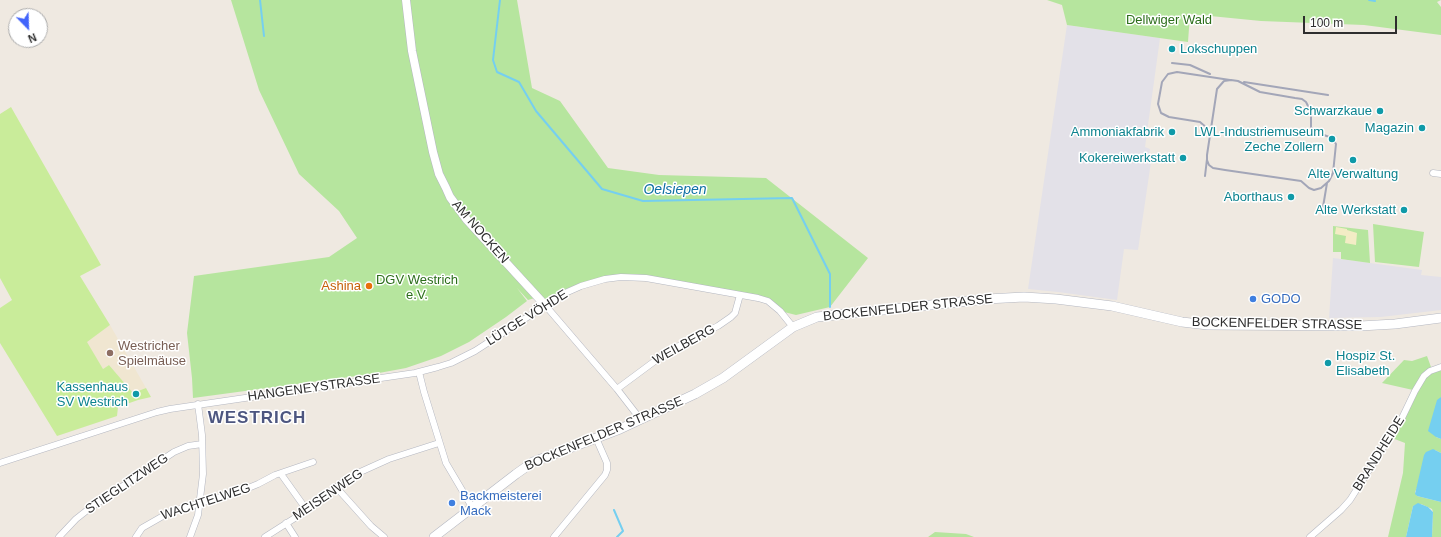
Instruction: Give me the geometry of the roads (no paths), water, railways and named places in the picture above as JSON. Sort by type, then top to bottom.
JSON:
[{"type":"main road","name":"BOCKENFELDER STRASSE","points":[[434,537],[533,462],[641,420],[714,384],[793,328],[817,317],[987,299],[1024,297],[1056,299],[1112,306],[1182,322],[1208,325],[1360,326],[1395,324],[1441,318]]},
{"type":"street","name":"AM NOCKEN","points":[[406,0],[412,51],[433,152],[439,174],[450,197],[467,220],[545,305],[639,415],[641,420]]},
{"type":"street","points":[[1433,173],[1441,174]]},
{"type":"street","name":"LÜTGE VÖHDE","points":[[419,372],[451,363],[475,351],[563,294],[581,286],[621,278],[646,278],[768,301],[780,311],[793,328]]},
{"type":"street","name":"WEILBERG","points":[[617,389],[639,371],[667,352],[718,326],[731,317],[735,312],[740,295]]},
{"type":"street","name":"BRANDHEIDE","points":[[1310,537],[1341,510],[1350,500],[1402,418],[1424,376],[1430,371],[1441,367]]},
{"type":"street","points":[[419,372],[446,463],[472,507]]},
{"type":"street","name":"HANGENEYSTRASSE","points":[[0,463],[157,412],[198,404],[419,372]]},
{"type":"street","points":[[190,537],[198,515],[202,474],[202,444],[198,404]]},
{"type":"street","points":[[554,537],[605,475],[607,463],[596,438]]},
{"type":"street","name":"MEISENWEG","points":[[265,537],[358,473],[389,459],[439,443]]},
{"type":"street","name":"STIEGLITZWEG","points":[[59,537],[76,519],[90,508],[174,452],[188,446],[202,444]]},
{"type":"street","name":"WACHTELWEG","points":[[136,537],[142,528],[163,515],[181,508],[200,504],[241,491],[313,462]]},
{"type":"street","points":[[281,474],[306,509]]},
{"type":"street","points":[[336,487],[371,526],[384,537]]},
{"type":"street","points":[[286,523],[295,537]]},
{"type":"water","points":[[1441,397],[1441,439],[1428,431],[1437,400]]},
{"type":"water","points":[[1433,449],[1441,453],[1441,502],[1417,496],[1415,494],[1424,455],[1426,452]]},
{"type":"water","points":[[1418,503],[1428,507],[1433,512],[1432,537],[1406,537],[1413,506]]},
{"type":"waterway","points":[[260,0],[264,36]]},
{"type":"waterway","name":"Oelsiepen","points":[[500,0],[493,60],[497,72],[519,82],[536,111],[602,189],[643,201],[792,198],[830,274],[830,307]]},
{"type":"waterway","points":[[1369,0],[1375,1]]},
{"type":"waterway","points":[[614,510],[623,531],[617,537]]},
{"type":"railway","points":[[1172,63],[1190,65],[1210,74]]},
{"type":"railway","points":[[1210,137],[1207,128],[1200,122],[1169,117],[1161,113],[1158,104],[1162,82],[1168,74],[1177,72],[1230,80]]},
{"type":"railway","points":[[1231,80],[1238,81],[1260,92],[1302,99],[1306,102],[1311,112],[1311,127],[1313,131],[1332,138],[1336,144],[1333,173],[1329,181],[1321,188],[1314,190],[1309,188],[1301,181],[1213,168],[1209,165],[1207,155],[1217,89],[1224,81],[1231,80]]},
{"type":"railway","points":[[1244,82],[1328,95]]},
{"type":"railway","points":[[1205,176],[1207,159]]},
{"type":"railway","points":[[1323,207],[1327,183]]},
{"type":"place","name":"Lokschuppen","points":[[1172,49]]},
{"type":"place","name":"Schwarzkaue","points":[[1380,111]]},
{"type":"place","name":"Magazin","points":[[1422,128]]},
{"type":"place","name":"Ammoniakfabrik","points":[[1172,132]]},
{"type":"place","name":"LWL-Industriemuseum Zeche Zollern","points":[[1332,139]]},
{"type":"place","name":"Kokereiwerkstatt","points":[[1183,158]]},
{"type":"place","name":"Alte Verwaltung","points":[[1353,160]]},
{"type":"place","name":"Aborthaus","points":[[1291,197]]},
{"type":"place","name":"Alte Werkstatt","points":[[1404,210]]},
{"type":"place","name":"Ashina","points":[[369,286]]},
{"type":"place","name":"GODO","points":[[1253,299]]},
{"type":"place","name":"Westricher Spielmäuse","points":[[110,353]]},
{"type":"place","name":"Hospiz St. Elisabeth","points":[[1328,363]]},
{"type":"place","name":"Kassenhaus SV Westrich","points":[[136,394]]},
{"type":"place","name":"Backmeisterei Mack","points":[[452,503]]},
{"type":"district","name":"WESTRICH","points":[[257,418]]},
{"type":"park label","name":"Dellwiger Wald","points":[[1169,20]]},
{"type":"park label","name":"DGV Westrich e.V.","points":[[417,288]]}]
